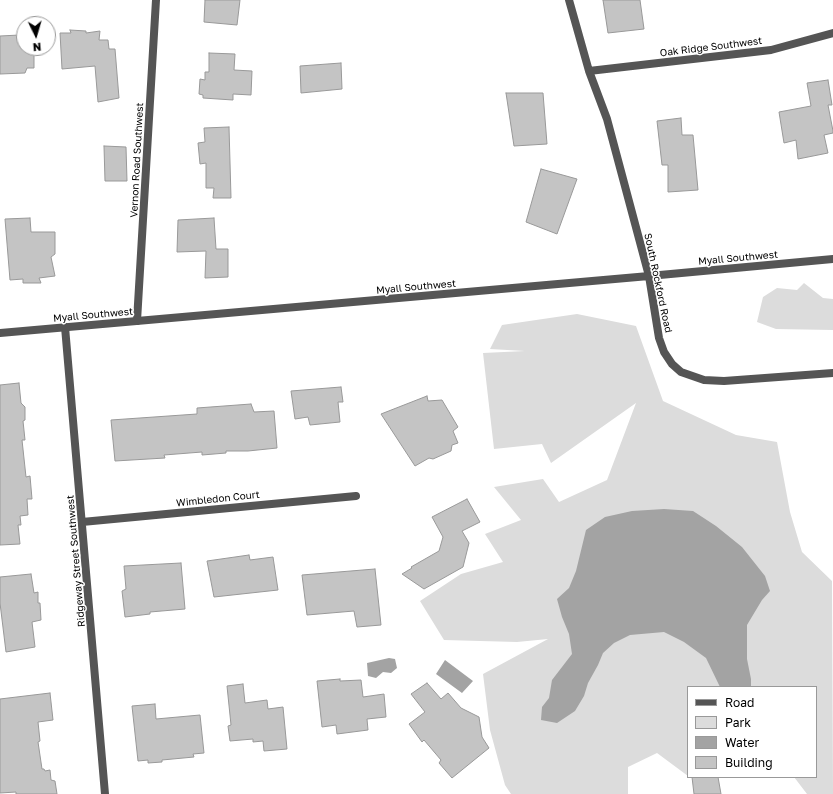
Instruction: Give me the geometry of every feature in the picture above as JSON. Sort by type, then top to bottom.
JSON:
[{"type":"street","name":"Vernon Road Southwest","points":[[137,321],[156,0]]},
{"type":"street","name":"South Rockford Road","points":[[569,0],[589,71],[607,119],[649,276],[660,338],[664,352],[672,364],[681,372],[704,380],[724,381],[833,373]]},
{"type":"street","name":"Oak Ridge Southwest","points":[[589,71],[771,50],[833,33]]},
{"type":"street","name":"Myall Southwest","points":[[0,333],[833,259]]},
{"type":"street","name":"Ridgeway Street Southwest","points":[[65,327],[106,794]]},
{"type":"street","name":"Wimbledon Court","points":[[82,522],[356,496]]},
{"type":"green space","points":[[804,283],[823,298],[833,299],[833,330],[776,329],[757,322],[763,297],[777,288],[797,290]]},
{"type":"green space","points":[[577,314],[636,326],[663,401],[736,435],[777,442],[790,512],[802,552],[832,581],[833,794],[807,794],[795,778],[817,778],[817,686],[687,686],[687,775],[657,753],[628,767],[628,794],[511,794],[505,785],[490,730],[483,674],[548,639],[517,642],[444,640],[420,601],[461,574],[503,562],[485,534],[521,520],[494,487],[543,479],[559,502],[607,480],[636,403],[551,463],[542,444],[494,449],[483,353],[525,351],[490,349],[502,325]]},
{"type":"water","points":[[664,509],[693,511],[716,526],[742,547],[765,576],[770,591],[762,600],[747,625],[747,659],[751,686],[720,686],[706,658],[684,642],[664,632],[630,635],[614,643],[603,653],[588,683],[584,696],[575,711],[557,723],[541,720],[542,707],[549,698],[552,680],[572,654],[569,634],[557,599],[569,588],[576,571],[586,530],[605,517],[632,511]]},
{"type":"water","points":[[389,658],[395,659],[397,668],[391,673],[383,672],[376,678],[368,676],[367,663]]},
{"type":"water","points":[[445,660],[473,681],[462,693],[436,674]]},
{"type":"building","points":[[205,0],[240,0],[237,25],[204,22]]},
{"type":"building","points":[[603,0],[640,0],[644,29],[608,33]]},
{"type":"building","points":[[70,30],[86,31],[86,33],[100,31],[99,40],[108,40],[109,49],[115,49],[119,98],[98,102],[95,66],[62,69],[60,33],[71,33]]},
{"type":"building","points":[[16,35],[16,56],[34,56],[34,68],[27,68],[25,73],[0,74],[0,36]]},
{"type":"building","points":[[209,53],[235,54],[234,70],[252,71],[251,95],[233,94],[233,100],[203,98],[203,95],[199,94],[200,79],[205,80],[205,72],[209,72]]},
{"type":"building","points":[[341,63],[342,89],[301,93],[300,66]]},
{"type":"building","points":[[828,80],[832,105],[828,105],[833,133],[824,135],[828,153],[798,159],[796,140],[784,143],[779,112],[811,106],[807,83]]},
{"type":"building","points":[[506,93],[543,93],[547,144],[514,146]]},
{"type":"building","points":[[681,118],[682,135],[693,135],[698,190],[668,192],[668,165],[662,165],[657,121]]},
{"type":"building","points":[[229,127],[231,198],[213,198],[214,188],[206,188],[206,163],[200,164],[198,143],[205,142],[204,128]]},
{"type":"building","points":[[104,146],[126,147],[127,181],[105,181]]},
{"type":"building","points":[[541,169],[577,179],[557,234],[526,222]]},
{"type":"building","points":[[30,218],[31,232],[55,232],[55,254],[51,257],[55,276],[39,278],[41,283],[23,283],[23,279],[10,280],[5,219]]},
{"type":"building","points":[[214,218],[216,249],[228,249],[228,277],[205,278],[206,251],[177,252],[178,220]]},
{"type":"building","points":[[19,383],[21,403],[25,407],[25,420],[23,421],[25,440],[22,440],[26,477],[30,476],[32,499],[27,499],[28,515],[20,516],[21,525],[18,525],[20,544],[0,545],[0,385]]},
{"type":"building","points":[[341,387],[343,402],[338,402],[340,422],[310,425],[308,417],[295,419],[291,391]]},
{"type":"building","points":[[427,396],[428,401],[442,400],[458,427],[453,431],[458,443],[452,445],[451,451],[433,459],[429,458],[415,466],[381,414]]},
{"type":"building","points":[[251,404],[254,412],[274,411],[277,448],[248,451],[226,451],[226,453],[202,455],[202,452],[164,455],[165,458],[115,461],[111,420],[197,414],[197,408]]},
{"type":"building","points":[[467,499],[480,522],[462,531],[469,543],[463,567],[424,589],[402,574],[439,551],[443,537],[432,517]]},
{"type":"building","points":[[249,555],[250,560],[273,557],[278,590],[214,597],[207,561]]},
{"type":"building","points":[[181,563],[185,609],[150,612],[150,614],[125,617],[122,591],[126,589],[124,566]]},
{"type":"building","points":[[375,569],[381,625],[357,627],[354,611],[307,615],[302,575]]},
{"type":"building","points":[[31,574],[34,593],[38,592],[41,620],[32,622],[35,647],[6,652],[0,603],[0,577]]},
{"type":"building","points":[[340,679],[340,681],[361,680],[363,697],[384,694],[386,717],[367,719],[368,730],[337,734],[336,725],[322,727],[317,681]]},
{"type":"building","points":[[427,683],[441,699],[448,693],[461,708],[479,717],[482,737],[489,748],[452,778],[439,763],[441,760],[424,740],[422,742],[409,724],[425,712],[411,694]]},
{"type":"building","points":[[243,684],[245,703],[267,700],[268,709],[283,707],[287,749],[264,751],[263,741],[253,742],[253,739],[230,741],[228,726],[231,725],[227,686]]},
{"type":"building","points":[[50,693],[53,720],[38,722],[40,741],[38,742],[42,769],[45,771],[50,770],[51,780],[55,781],[57,794],[16,794],[16,792],[0,793],[0,699]]},
{"type":"building","points":[[155,704],[156,719],[200,715],[204,753],[193,754],[194,757],[162,760],[162,762],[148,763],[148,760],[138,761],[132,706]]},
{"type":"building","points":[[692,778],[718,778],[721,794],[694,794]]}]
